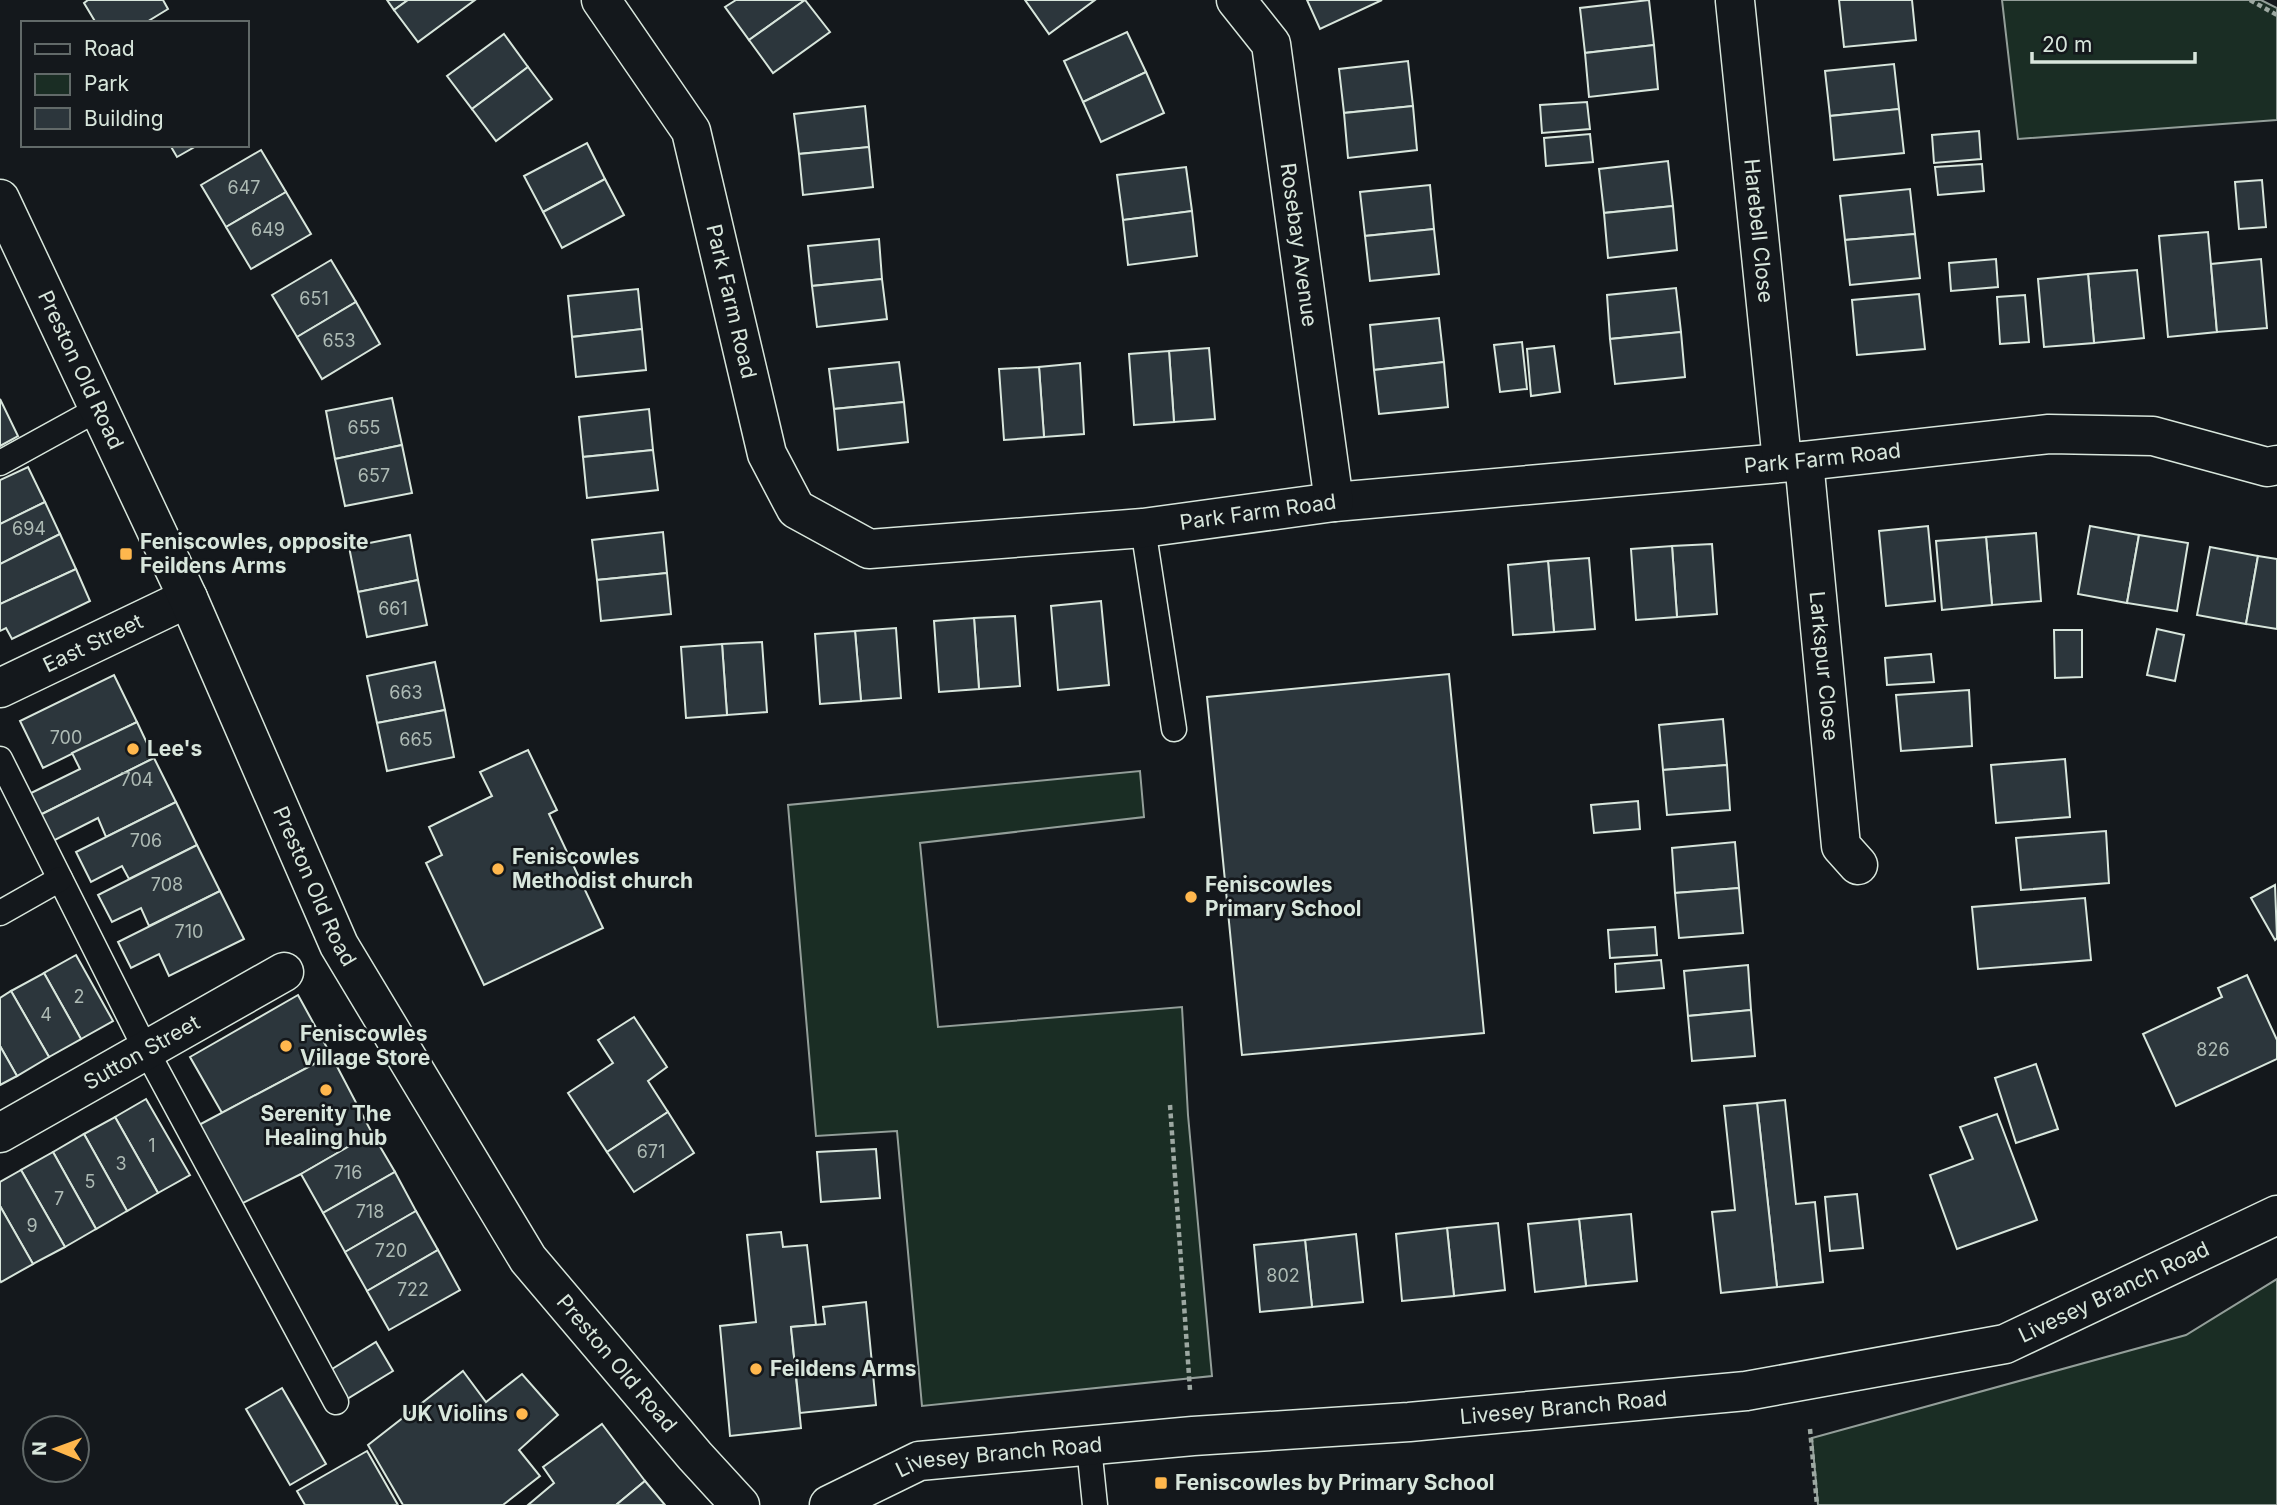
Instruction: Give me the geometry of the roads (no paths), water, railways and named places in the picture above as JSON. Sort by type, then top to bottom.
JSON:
[{"type":"street","name":"Park Farm Road","points":[[601,0],[691,131],[767,454],[796,509],[869,549],[1143,528],[1334,502],[1793,461],[2049,434],[2153,436],[2267,467],[2277,466]]},
{"type":"street","name":"Rosebay Avenue","points":[[1236,0],[1271,44],[1334,502]]},
{"type":"street","name":"Harebell Close","points":[[1735,1],[1793,461]]},
{"type":"street","name":"Preston Old Road","points":[[0,200],[188,598],[339,945],[528,1259],[695,1456],[740,1505]]},
{"type":"street","name":"Larkspur Close","points":[[1793,461],[1841,846],[1858,865]]},
{"type":"street","name":"East Street","points":[[0,688],[188,598]]},
{"type":"street","name":"Sutton Street","points":[[0,1133],[284,972]]},
{"type":"street","name":"Livesey Branch Road","points":[[829,1505],[919,1461],[1193,1436],[1420,1421],[1746,1391],[2005,1344],[2277,1215]]},
{"type":"lane","points":[[0,463],[98,409]]},
{"type":"lane","points":[[1143,528],[1174,729]]},
{"type":"lane","points":[[0,759],[146,1050],[336,1402]]},
{"type":"lane","points":[[0,913],[60,879]]},
{"type":"lane","points":[[1089,1447],[1095,1505]]},
{"type":"place","name":"Feniscowles, opposite Feildens Arms","points":[[126,554]]},
{"type":"place","name":"Lee's","points":[[133,749]]},
{"type":"place","name":"Feniscowles Methodist church","points":[[498,869]]},
{"type":"place","name":"Feniscowles Primary School","points":[[1191,897]]},
{"type":"place","name":"Feniscowles Village Store","points":[[286,1046]]},
{"type":"place","name":"Serenity The Healing hub","points":[[326,1090]]},
{"type":"place","name":"Feildens Arms","points":[[756,1369]]},
{"type":"place","name":"UK Violins","points":[[522,1414]]},
{"type":"place","name":"Feniscowles by Primary School","points":[[1161,1483]]}]
